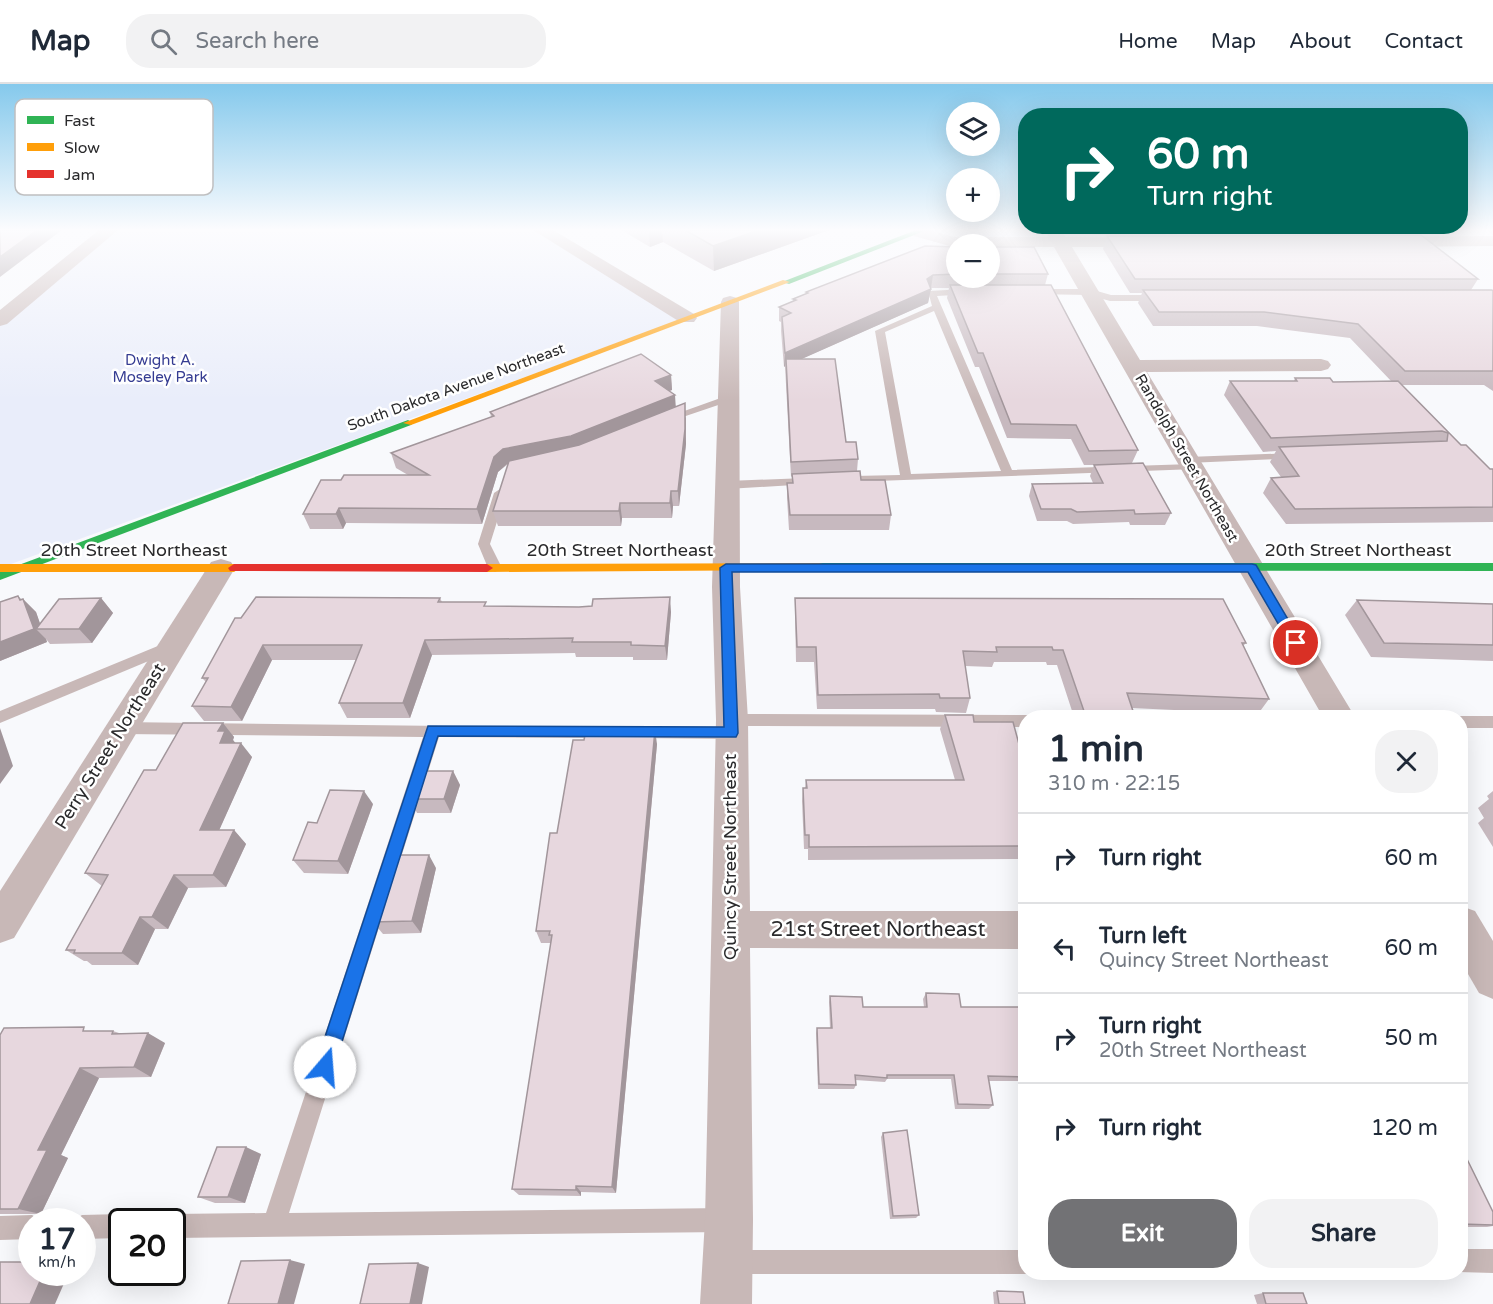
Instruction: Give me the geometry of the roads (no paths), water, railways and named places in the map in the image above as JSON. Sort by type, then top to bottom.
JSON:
[{"type":"street","points":[[0,320],[40,287]]},
{"type":"street","points":[[635,287],[687,318]]},
{"type":"street","name":"South Dakota Avenue Northeast","points":[[0,576],[771,287]]},
{"type":"street","name":"Randolph Street Northeast","points":[[1087,287],[1335,710]]},
{"type":"street","name":"Quincy Street Northeast","points":[[726,1304],[729,1220],[731,727],[726,568],[730,302]]},
{"type":"street","points":[[1133,366],[1321,365]]},
{"type":"street","name":"20th Street Northeast","points":[[0,568],[1493,567]]},
{"type":"street","name":"Perry Street Northeast","points":[[0,925],[221,568]]},
{"type":"street","name":"21st Street Northeast","points":[[730,929],[1018,930]]},
{"type":"street","points":[[1470,930],[1493,980]]},
{"type":"lane","points":[[977,292],[931,293],[1008,474]]},
{"type":"lane","points":[[1024,292],[1090,292],[1110,298],[1168,298]]},
{"type":"lane","points":[[906,478],[880,331],[937,307]]},
{"type":"lane","points":[[656,424],[729,398]]},
{"type":"lane","points":[[727,485],[1008,474],[1305,456]]},
{"type":"lane","points":[[495,568],[484,544],[504,480]]},
{"type":"lane","points":[[0,717],[172,645]]},
{"type":"lane","points":[[122,728],[433,730],[1018,721]]},
{"type":"lane","points":[[1468,722],[1493,722]]},
{"type":"lane","points":[[274,1224],[433,730]]},
{"type":"lane","points":[[186,1226],[729,1220]]},
{"type":"lane","points":[[0,1228],[18,1227]]},
{"type":"lane","points":[[1468,1261],[1493,1261]]},
{"type":"lane","points":[[726,1262],[1018,1262]]},
{"type":"park label","name":"Dwight A. Moseley Park","points":[[160,368]]}]
